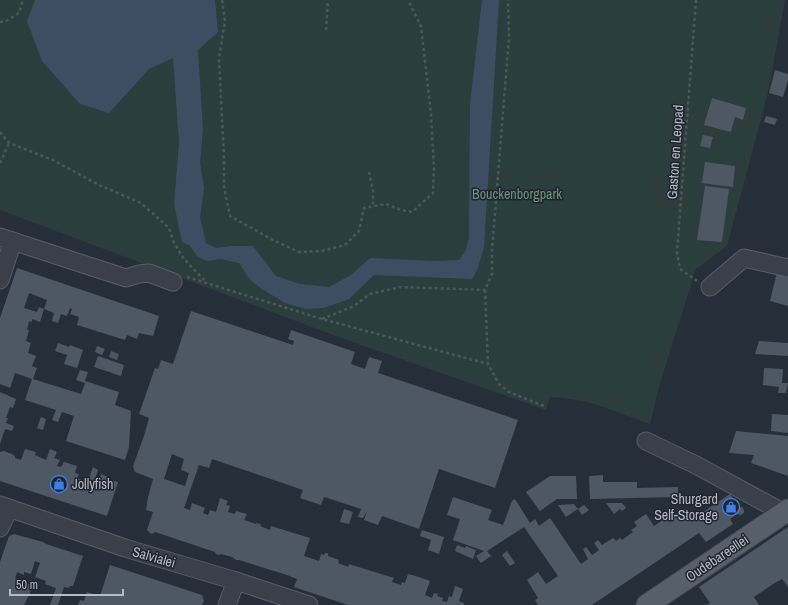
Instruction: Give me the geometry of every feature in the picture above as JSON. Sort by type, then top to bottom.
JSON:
[{"type":"main road","name":"Oudebareellei","points":[[647,605],[786,511]]},
{"type":"street","points":[[0,280],[7,239],[126,278],[139,274],[149,274],[180,279]]},
{"type":"street","points":[[710,287],[744,258],[788,268]]},
{"type":"street","points":[[646,441],[786,511]]},
{"type":"street","points":[[0,528],[5,507]]},
{"type":"street","name":"Salvialei","points":[[5,507],[125,548],[236,581],[309,605]]},
{"type":"street","points":[[227,605],[236,581]]},
{"type":"path","points":[[0,22],[6,21],[19,13],[22,0]]},
{"type":"path","points":[[222,0],[225,21],[219,58],[224,187],[230,216],[270,239],[299,252],[322,251],[345,245],[359,231],[364,208],[386,204],[401,210],[412,212],[433,193],[434,169],[431,114],[421,26],[408,0]]},
{"type":"path","points":[[326,30],[328,0]]},
{"type":"path","points":[[508,0],[509,37],[492,251],[492,274],[485,290],[488,364],[499,384],[509,392],[546,407]]},
{"type":"path","name":"Gaston en Leopad","points":[[696,0],[677,252],[680,269],[699,283],[710,287]]},
{"type":"path","points":[[0,132],[9,143],[53,160],[99,185],[141,204],[169,228],[174,244],[184,259],[207,283]]},
{"type":"path","points":[[0,163],[9,143]]},
{"type":"path","points":[[369,172],[373,191],[373,206]]},
{"type":"path","points":[[180,279],[207,283],[322,319],[488,364]]},
{"type":"path","points":[[322,319],[354,306],[370,294],[401,287],[485,290]]},
{"type":"green space","name":"Bouckenborgpark","points":[[0,0],[785,0],[768,93],[727,246],[696,269],[660,383],[650,424],[595,404],[571,399],[550,397],[546,410],[333,335],[0,210]]},
{"type":"water","points":[[35,0],[215,0],[218,32],[198,50],[203,130],[200,163],[204,188],[200,218],[206,243],[216,248],[253,246],[276,276],[300,284],[329,287],[351,275],[370,258],[436,261],[459,260],[466,250],[469,238],[470,104],[482,0],[499,0],[484,248],[477,270],[472,279],[374,275],[349,299],[324,308],[306,309],[285,303],[262,289],[250,280],[239,263],[221,259],[208,261],[198,257],[189,245],[182,242],[174,204],[179,143],[173,58],[149,69],[109,113],[80,104],[42,61],[27,21]]},
{"type":"building","points":[[775,70],[788,74],[788,80],[783,97],[769,93]]},
{"type":"building","points":[[712,98],[746,108],[743,120],[735,117],[731,132],[704,125]]},
{"type":"building","points":[[766,116],[777,119],[775,125],[764,122]]},
{"type":"building","points":[[703,135],[713,137],[710,148],[700,146]]},
{"type":"building","points":[[705,162],[735,166],[733,187],[702,183]]},
{"type":"building","points":[[705,186],[729,189],[722,242],[697,240]]},
{"type":"building","points":[[17,268],[159,316],[153,336],[139,333],[137,339],[127,335],[125,340],[77,325],[79,317],[70,314],[72,309],[70,308],[67,316],[61,314],[58,323],[52,321],[54,313],[44,309],[40,322],[32,319],[32,322],[29,321],[27,330],[29,330],[26,341],[31,343],[28,353],[36,356],[32,366],[37,368],[33,379],[81,394],[85,383],[76,380],[80,370],[88,372],[85,381],[119,392],[115,405],[131,411],[129,447],[125,460],[66,441],[74,416],[62,412],[58,422],[52,420],[56,410],[25,400],[32,379],[15,373],[10,388],[0,384],[0,318]],"holes":[[[29,293],[47,300],[44,309],[39,307],[37,312],[24,308]]]},
{"type":"building","points":[[777,272],[788,275],[788,306],[770,301]]},
{"type":"building","points":[[191,311],[293,345],[294,341],[288,339],[291,330],[355,352],[351,364],[365,369],[369,357],[382,361],[378,373],[518,420],[495,488],[439,469],[419,529],[382,516],[378,525],[364,520],[367,511],[363,518],[358,517],[361,509],[324,497],[321,505],[300,498],[303,490],[212,459],[209,468],[199,465],[184,508],[190,510],[192,503],[205,508],[203,513],[208,515],[210,510],[216,512],[220,498],[228,501],[226,505],[230,506],[228,512],[235,514],[236,511],[247,514],[244,520],[261,524],[260,526],[270,530],[271,526],[310,538],[304,556],[319,561],[321,554],[324,555],[325,553],[328,553],[328,556],[339,560],[338,563],[348,567],[349,564],[394,578],[392,582],[401,585],[402,582],[405,583],[408,574],[419,577],[430,581],[425,595],[432,598],[434,593],[438,594],[437,596],[443,598],[442,601],[447,602],[449,596],[452,597],[455,586],[463,589],[459,601],[464,603],[464,605],[348,605],[294,587],[297,579],[287,575],[236,560],[232,557],[221,554],[219,555],[215,552],[155,532],[152,534],[150,533],[147,530],[153,512],[146,510],[153,479],[135,472],[133,466],[149,418],[139,414],[155,368],[158,369],[161,360],[173,364]],"holes":[[[172,454],[184,459],[181,470],[189,473],[185,486],[164,479]]]},
{"type":"building","points":[[759,341],[788,343],[788,356],[755,354]]},
{"type":"building","points":[[58,343],[69,347],[70,345],[83,350],[77,368],[64,364],[67,355],[55,351]]},
{"type":"building","points":[[97,346],[105,349],[102,355],[95,352]]},
{"type":"building","points":[[111,351],[119,354],[117,360],[109,357]]},
{"type":"building","points":[[98,356],[124,365],[121,376],[94,367]]},
{"type":"building","points":[[764,368],[783,369],[782,383],[788,383],[786,393],[778,393],[779,387],[763,385]]},
{"type":"building","points":[[0,392],[16,399],[13,408],[10,407],[6,418],[8,418],[6,423],[14,426],[12,431],[5,429],[0,444]]},
{"type":"building","points":[[772,414],[788,415],[788,433],[771,431]]},
{"type":"building","points":[[41,417],[46,419],[43,430],[37,428]]},
{"type":"building","points":[[736,431],[788,436],[788,476],[751,463],[754,455],[729,453]]},
{"type":"building","points":[[25,449],[36,452],[35,455],[46,460],[50,449],[57,452],[54,458],[60,460],[57,466],[61,467],[64,462],[77,466],[75,473],[79,474],[77,478],[84,481],[84,479],[88,481],[93,467],[98,470],[93,485],[97,486],[101,474],[108,477],[107,479],[118,482],[107,516],[0,481],[0,452],[4,451],[12,454],[15,458],[21,460]]},
{"type":"building","points":[[603,475],[603,482],[637,482],[637,488],[678,487],[678,497],[590,499],[589,476]]},
{"type":"building","points":[[550,476],[576,476],[577,499],[557,499],[540,511],[526,492]]},
{"type":"building","points":[[730,494],[739,507],[742,507],[744,510],[744,513],[741,515],[737,514],[730,519],[733,524],[706,542],[699,533],[592,605],[538,605],[535,600],[538,598],[527,580],[538,572],[546,584],[558,576],[524,527],[487,551],[491,556],[481,563],[476,556],[484,551],[453,540],[460,519],[447,515],[453,497],[492,510],[488,520],[503,525],[512,501],[515,499],[530,523],[535,519],[539,526],[550,518],[581,564],[588,559],[583,549],[586,547],[592,555],[599,550],[594,543],[598,540],[602,545],[613,538],[616,541],[620,538],[622,540],[633,532],[631,530],[637,526],[634,522],[646,514],[654,526],[673,513],[675,516],[685,509],[691,520]]},
{"type":"building","points":[[606,503],[622,503],[626,508],[622,511],[620,509],[614,514]]},
{"type":"building","points":[[574,504],[578,509],[566,517],[558,505]]},
{"type":"building","points":[[584,505],[589,510],[582,515],[578,509]]},
{"type":"building","points":[[344,509],[353,512],[349,524],[340,522]]},
{"type":"building","points":[[788,527],[788,587],[782,579],[773,584],[754,597],[759,605],[706,605],[710,603],[699,587]]},
{"type":"building","points":[[422,530],[444,537],[439,554],[428,550],[431,540],[420,536]]},
{"type":"building","points":[[14,534],[83,556],[73,586],[70,586],[69,588],[64,587],[58,605],[50,605],[56,588],[45,584],[46,581],[35,577],[40,563],[35,561],[31,574],[24,572],[24,575],[17,572],[15,578],[32,585],[24,605],[0,605],[0,562],[9,536]]},
{"type":"building","points":[[457,545],[465,548],[466,546],[476,550],[473,559],[455,551]]},
{"type":"building","points":[[507,551],[515,563],[510,566],[502,555]]},
{"type":"building","points":[[110,565],[202,595],[204,601],[202,605],[78,605],[80,600],[84,601],[87,592],[100,596]]},
{"type":"place","name":"Jollyfish","points":[[59,484]]},
{"type":"place","name":"Shurgard Self-Storage","points":[[731,507]]}]
